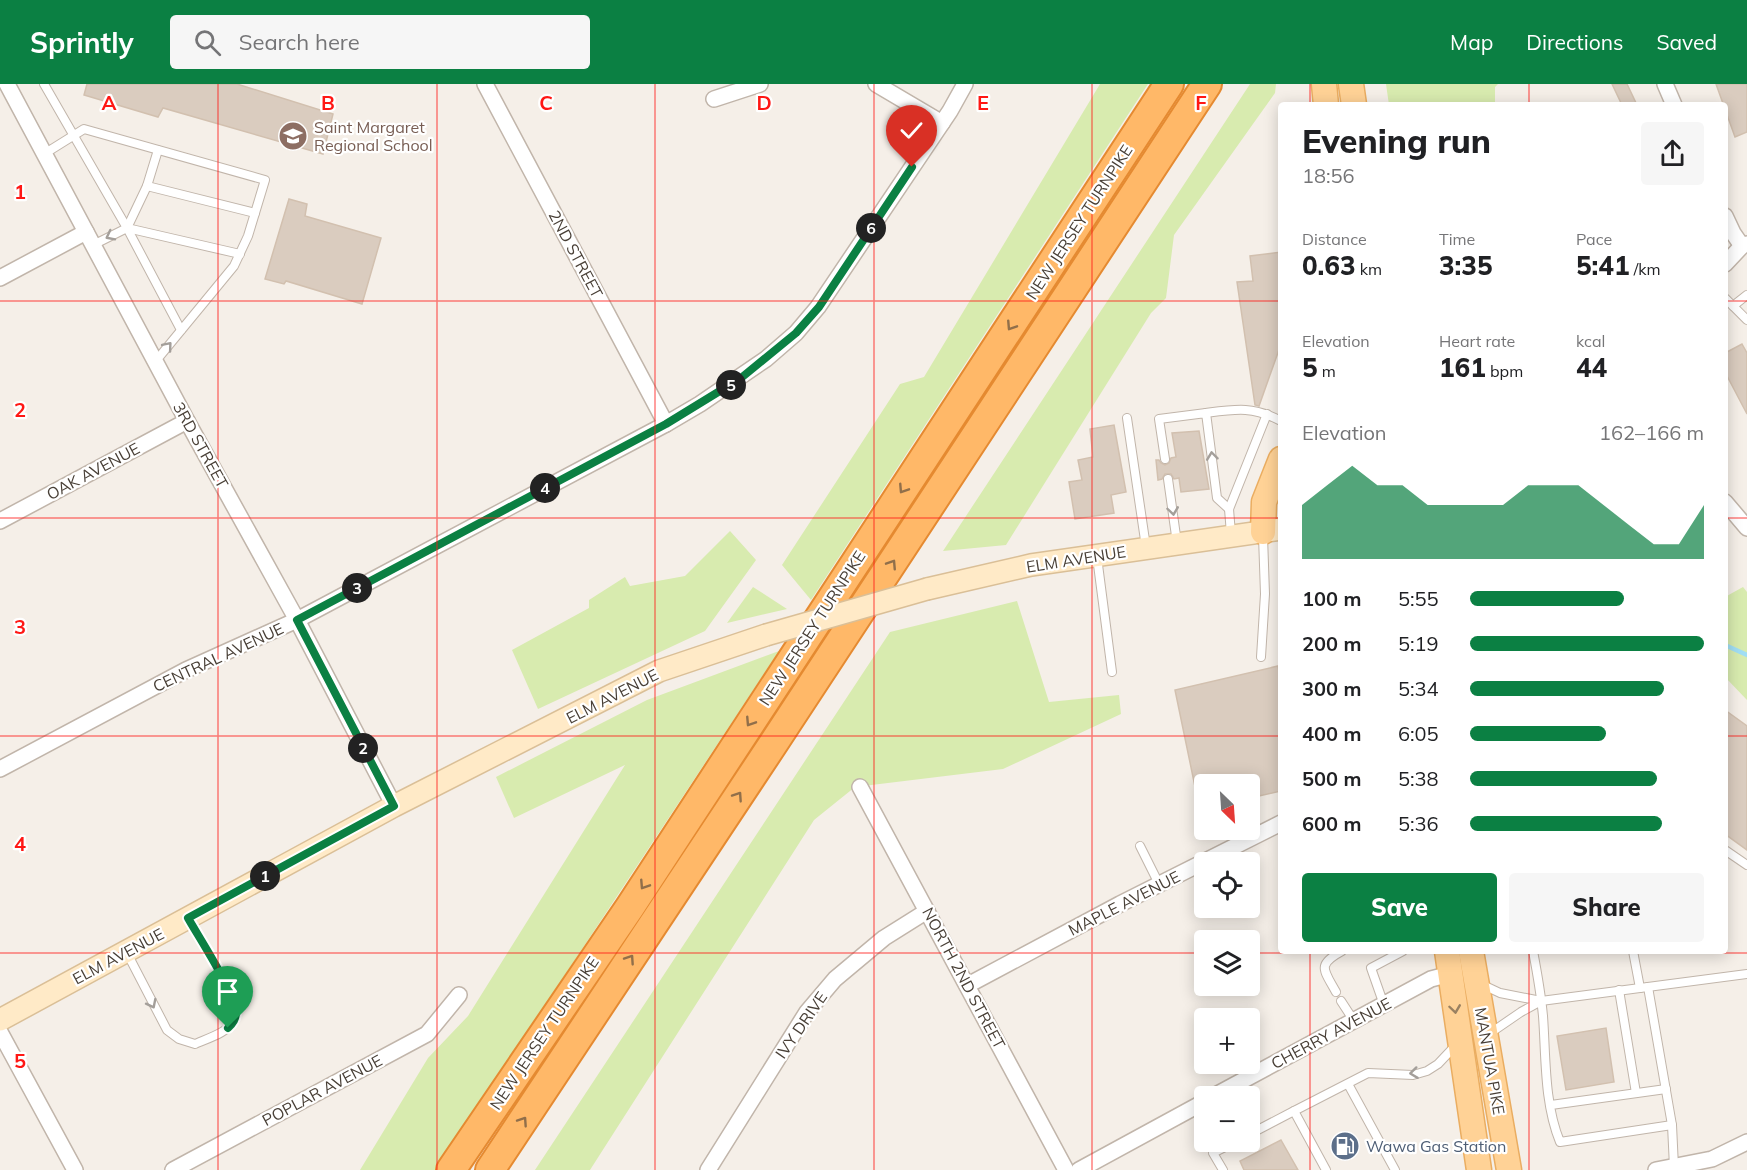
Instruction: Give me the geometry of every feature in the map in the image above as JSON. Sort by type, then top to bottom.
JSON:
[{"type":"highway","name":"NEW JERSEY TURNPIKE","points":[[451,1170],[636,897],[1170,84]]},
{"type":"highway","name":"NEW JERSEY TURNPIKE","points":[[490,1170],[1207,84]]},
{"type":"main road","points":[[1324,84],[1326,102]]},
{"type":"main road","points":[[1351,84],[1354,102]]},
{"type":"main road","points":[[1272,530],[1264,502],[1278,467]]},
{"type":"main road","name":"ELM AVENUE","points":[[0,1020],[394,806],[658,671],[766,635],[993,572],[1272,530]]},
{"type":"main road","name":"MANTUA PIKE","points":[[1472,954],[1509,1170]]},
{"type":"main road","name":"MANTUA PIKE","points":[[1448,963],[1479,1170]]},
{"type":"street","name":"3RD STREET","points":[[7,84],[155,362],[297,620],[394,806]]},
{"type":"street","name":"2ND STREET","points":[[485,84],[666,424]]},
{"type":"street","points":[[714,99],[760,84]]},
{"type":"street","points":[[876,84],[942,123]]},
{"type":"street","name":"CENTRAL AVENUE","points":[[0,770],[186,670],[297,620],[666,424],[741,378],[796,333],[819,307],[942,123],[965,84]]},
{"type":"street","points":[[1665,84],[1673,102]]},
{"type":"street","points":[[1728,223],[1732,233],[1745,245],[1728,261]]},
{"type":"street","points":[[0,278],[89,238]]},
{"type":"street","name":"OAK AVENUE","points":[[0,520],[187,421]]},
{"type":"street","points":[[1728,506],[1747,528]]},
{"type":"street","name":"NORTH 2ND STREET","points":[[860,787],[1066,1170]]},
{"type":"street","name":"MAPLE AVENUE","points":[[968,985],[1158,884],[1278,824]]},
{"type":"street","name":"IVY DRIVE","points":[[715,1167],[807,1012],[854,961],[884,938],[927,911]]},
{"type":"street","name":"CHERRY AVENUE","points":[[1233,1086],[1431,979],[1448,963]]},
{"type":"street","name":"POPLAR AVENUE","points":[[173,1170],[427,1034],[459,994]]},
{"type":"street","points":[[0,1032],[75,1170]]},
{"type":"street","points":[[1079,1170],[1194,1107]]},
{"type":"street","points":[[1656,1170],[1696,1166],[1747,1142]]},
{"type":"lane","points":[[44,84],[127,228],[181,330]]},
{"type":"lane","points":[[44,154],[84,129],[265,180],[248,236],[234,266],[155,362]]},
{"type":"lane","points":[[127,228],[147,186],[158,150]]},
{"type":"lane","points":[[147,186],[255,213]]},
{"type":"lane","points":[[89,238],[127,228],[240,254]]},
{"type":"lane","points":[[1733,306],[1747,295]]},
{"type":"lane","points":[[1728,301],[1747,320]]},
{"type":"lane","points":[[1166,459],[1159,419],[1240,408],[1267,414],[1278,420]]},
{"type":"lane","points":[[1206,412],[1217,498],[1229,509]]},
{"type":"lane","points":[[1231,536],[1229,509],[1267,414]]},
{"type":"lane","points":[[1127,418],[1146,548]]},
{"type":"lane","points":[[1168,479],[1177,544]]},
{"type":"lane","points":[[1261,657],[1272,530]]},
{"type":"lane","points":[[1096,556],[1112,672]]},
{"type":"lane","points":[[1140,846],[1158,884]]},
{"type":"lane","points":[[1728,852],[1747,865]]},
{"type":"lane","points":[[126,952],[156,1012],[167,1030],[179,1039],[195,1044],[228,1028],[235,1020],[236,1009],[188,918]]},
{"type":"lane","points":[[1336,992],[1324,971],[1324,966],[1326,961],[1337,954]]},
{"type":"lane","points":[[1384,1005],[1371,968],[1397,954]]},
{"type":"lane","points":[[1533,954],[1541,1001],[1545,1066],[1560,1142],[1672,1125]]},
{"type":"lane","points":[[1634,954],[1644,987],[1666,1089],[1672,1125],[1674,1167]]},
{"type":"lane","points":[[1476,982],[1500,993],[1541,1001],[1747,974]]},
{"type":"lane","points":[[1619,990],[1636,1093]]},
{"type":"lane","points":[[1341,1001],[1354,1021]]},
{"type":"lane","points":[[1485,1038],[1499,1026],[1541,1001]]},
{"type":"lane","points":[[1260,1129],[1368,1073],[1413,1074],[1427,1071],[1438,1064],[1460,1040]]},
{"type":"lane","points":[[1348,1084],[1395,1170]]},
{"type":"lane","points":[[1551,1105],[1666,1089]]},
{"type":"lane","points":[[1294,1112],[1326,1170]]},
{"type":"lane","points":[[1215,1152],[1213,1153],[1223,1170]]},
{"type":"green space","points":[[1100,84],[1148,84],[811,600],[782,565],[900,384],[924,377]]},
{"type":"green space","points":[[1250,84],[1276,84],[1275,93],[1174,235],[1166,298],[1151,313],[1006,545],[943,551]]},
{"type":"green space","points":[[1386,84],[1498,84],[1495,87],[1495,102],[1389,102]]},
{"type":"green space","points":[[730,531],[756,560],[705,631],[538,709],[512,650],[589,608],[589,600],[625,577],[630,586],[685,576]]},
{"type":"green space","points":[[753,587],[787,609],[727,623]]},
{"type":"green space","points":[[1743,587],[1747,592],[1747,700],[1728,680],[1728,595]]},
{"type":"green space","points":[[1017,601],[1049,702],[1119,695],[1121,714],[1003,769],[855,787],[814,820],[590,1170],[535,1170],[890,632]]},
{"type":"green space","points":[[779,651],[436,1170],[360,1170],[428,1058],[468,1016],[625,765],[514,818],[496,777],[647,700]]},
{"type":"building","name":"Saint Margaret Regional School","points":[[87,84],[237,84],[333,114],[323,154],[163,108],[158,117],[84,95]]},
{"type":"building","points":[[1612,84],[1627,84],[1636,102],[1621,102]]},
{"type":"building","points":[[1716,84],[1747,84],[1747,132],[1735,137],[1728,117],[1728,102],[1722,102]]},
{"type":"building","points":[[289,199],[307,204],[305,216],[381,238],[362,304],[286,281],[284,284],[265,279]]},
{"type":"building","points":[[1278,252],[1278,352],[1259,406],[1255,405],[1237,282],[1253,281],[1250,256]]},
{"type":"building","points":[[1742,344],[1747,353],[1747,414],[1728,378],[1728,351]]},
{"type":"building","points":[[1114,425],[1126,492],[1111,495],[1114,513],[1075,519],[1069,482],[1082,480],[1078,460],[1093,457],[1090,429]]},
{"type":"building","points":[[1199,431],[1209,489],[1181,492],[1179,478],[1174,479],[1171,474],[1165,474],[1162,479],[1158,480],[1156,460],[1165,465],[1171,458],[1176,457],[1172,433]]},
{"type":"building","points":[[1278,666],[1278,792],[1260,796],[1260,774],[1194,774],[1194,782],[1175,690]]},
{"type":"building","points":[[1728,712],[1747,726],[1747,850],[1728,836]]},
{"type":"building","points":[[1606,1028],[1614,1082],[1566,1090],[1557,1036]]},
{"type":"building","points":[[1281,1140],[1298,1170],[1244,1170],[1240,1161]]},
{"type":"waterway","points":[[1728,646],[1747,655]]},
{"type":"place","name":"Saint Margaret Regional School","points":[[293,136]]},
{"type":"place","name":"Wawa Gas Station","points":[[1345,1146]]},
{"type":"route","points":[[228,1028],[235,1020],[236,1009],[213,961],[188,918],[394,806],[297,620],[666,424],[741,378],[796,333],[819,307],[912,167]]}]
